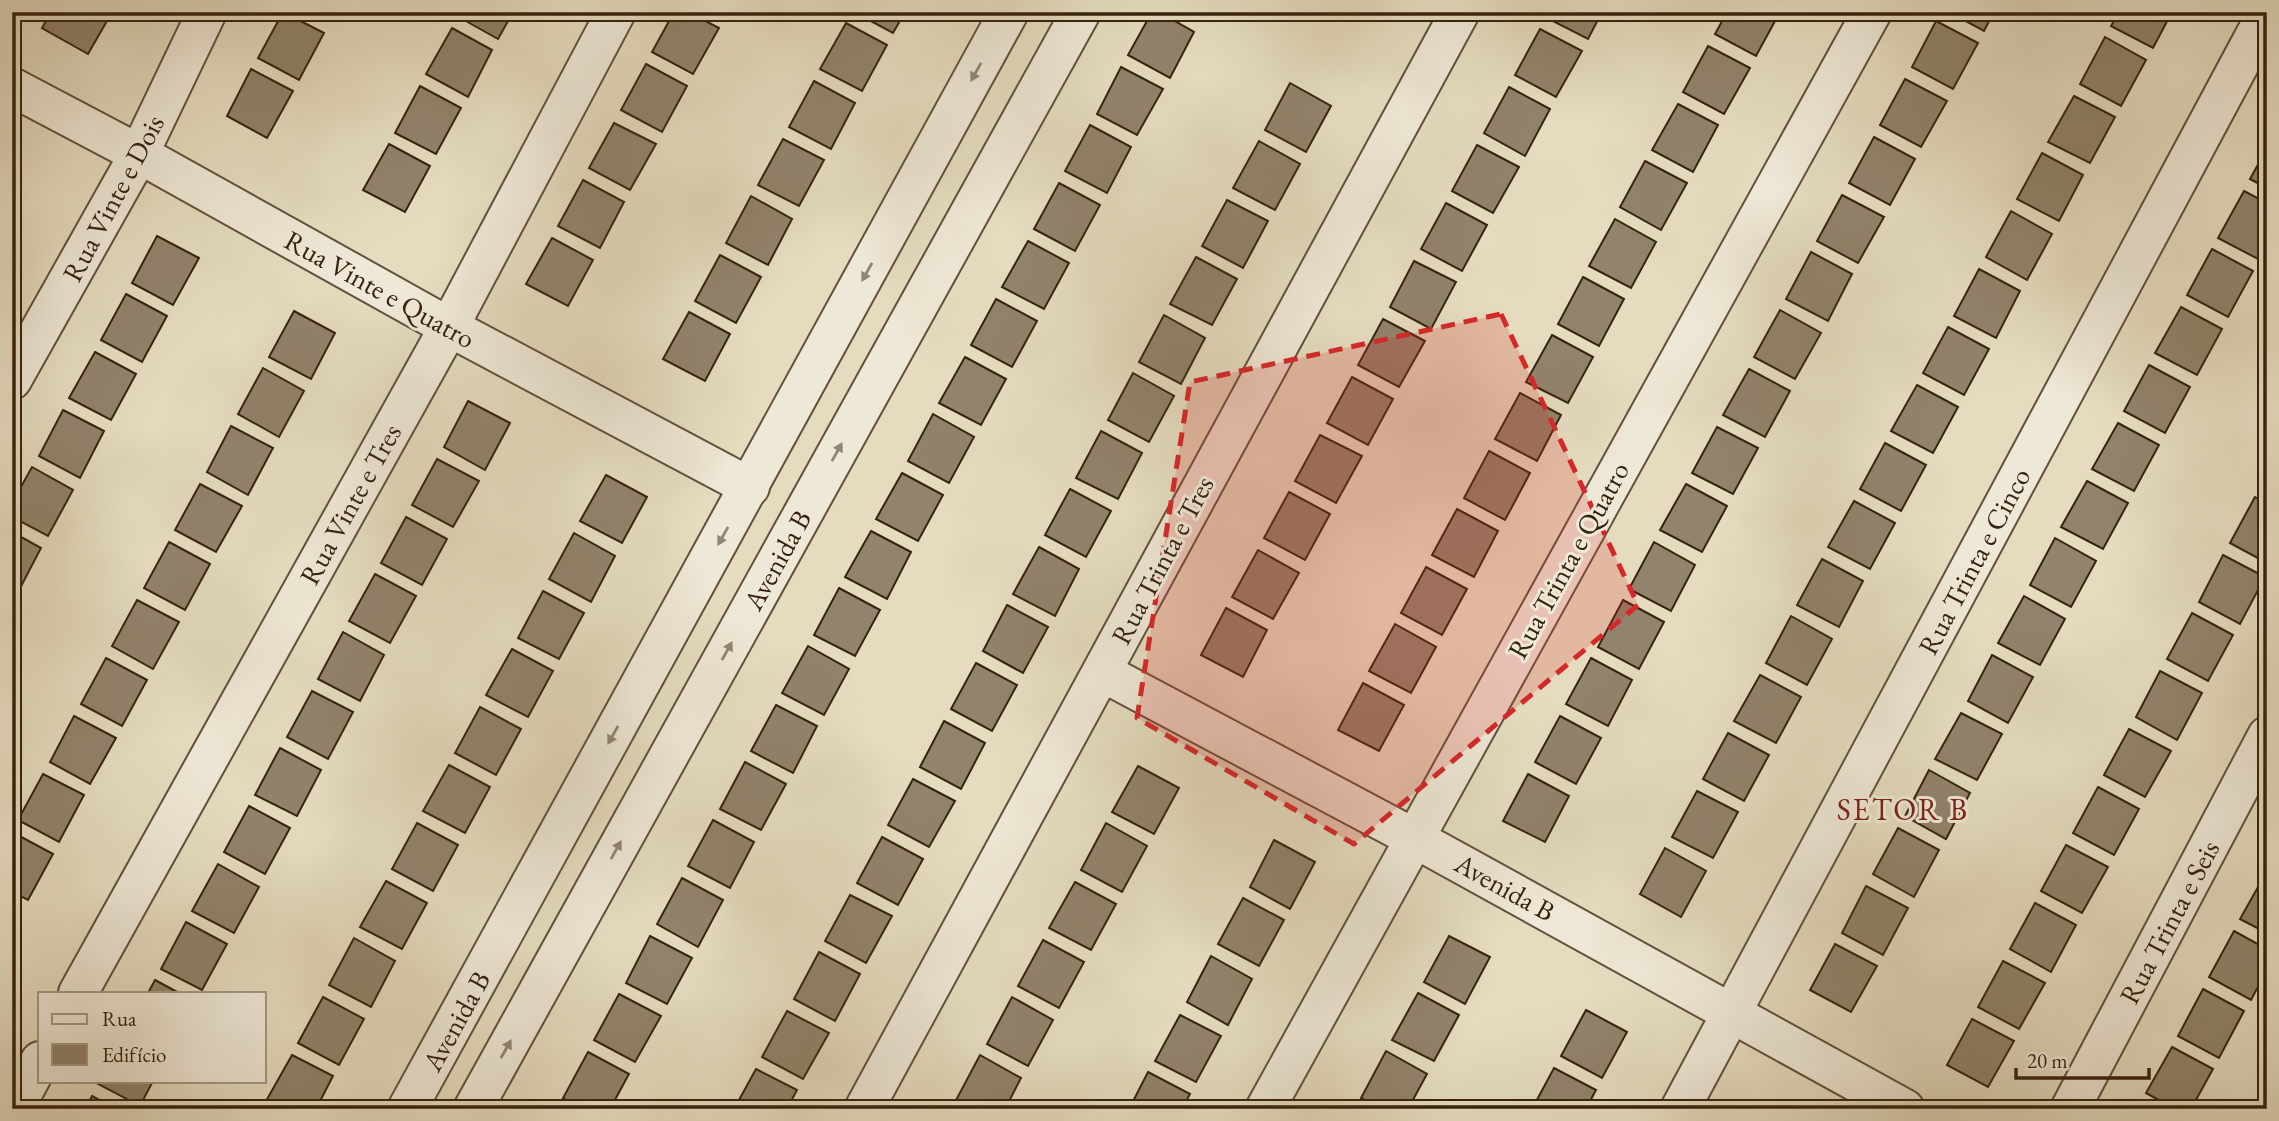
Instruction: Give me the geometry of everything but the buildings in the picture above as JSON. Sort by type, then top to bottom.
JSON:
[{"type":"street","name":"Rua Vinte e Dois","points":[[12,380],[139,155],[207,12]]},
{"type":"street","name":"Rua Vinte e Tres","points":[[79,992],[449,327],[616,12]]},
{"type":"street","name":"Avenida B","points":[[407,1109],[1009,12]]},
{"type":"street","name":"Avenida B","points":[[473,1109],[1081,12]]},
{"type":"street","name":"Rua Trinta e Quatro","points":[[1265,1109],[1872,12]]},
{"type":"street","name":"Rua Trinta e Cinco","points":[[1680,1109],[2267,13]]},
{"type":"street","name":"Rua Trinta e Tres","points":[[864,1109],[1455,14]]},
{"type":"street","name":"Rua Vinte e Quatro","points":[[12,87],[449,327],[750,487]]},
{"type":"street","name":"Avenida B","points":[[1102,672],[1414,838],[1905,1109]]},
{"type":"street","name":"Rua Trinta e Seis","points":[[2070,1109],[2267,736]]},
{"type":"street","points":[[14,1109],[38,1065]]},
{"type":"highlighted area","points":[[1501,314],[1638,605],[1354,844],[1137,718],[1190,382]]},
{"type":"district","name":"SETOR B","points":[[1903,809]]}]
